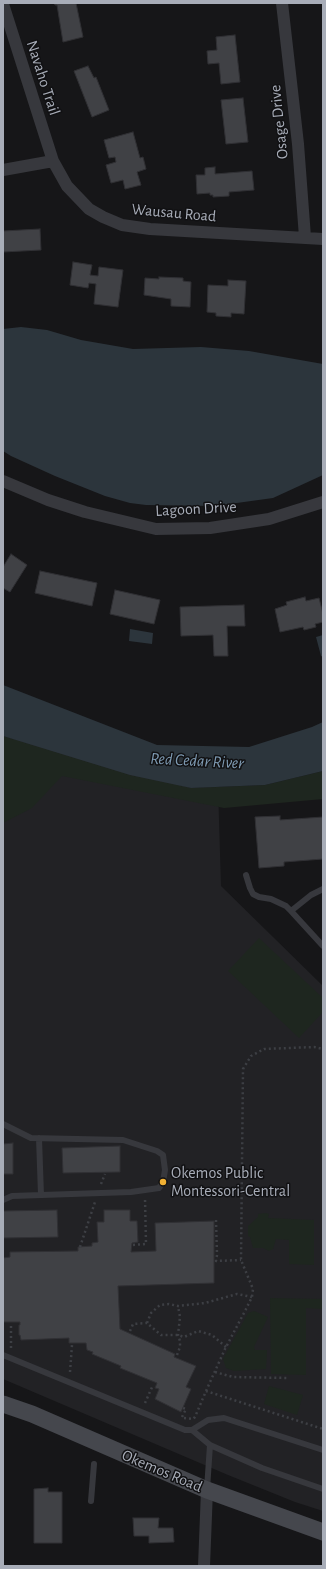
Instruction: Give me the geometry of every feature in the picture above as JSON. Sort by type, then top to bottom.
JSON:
[{"type":"main road","name":"Okemos Road","points":[[3,1404],[32,1414],[207,1490],[323,1532]]},
{"type":"street","name":"Osage Drive","points":[[282,3],[298,144],[305,237]]},
{"type":"street","name":"Navaho Trail","points":[[3,4],[53,161]]},
{"type":"street","name":"Wausau Road","points":[[53,161],[68,186],[89,209],[103,217],[122,224],[150,229],[323,239]]},
{"type":"street","points":[[3,170],[53,161]]},
{"type":"street","name":"Lagoon Drive","points":[[3,481],[55,503],[85,512],[156,529],[210,528],[269,519],[323,502]]},
{"type":"street","points":[[204,1566],[207,1490]]},
{"type":"lane","points":[[246,875],[253,894],[259,897],[271,899],[291,910],[323,946]]},
{"type":"lane","points":[[291,910],[323,888]]},
{"type":"lane","points":[[3,1124],[31,1138],[123,1140],[157,1151],[163,1155],[165,1170],[163,1182],[159,1188],[98,1193],[12,1196],[3,1200]]},
{"type":"lane","points":[[39,1138],[41,1195]]},
{"type":"lane","points":[[3,1355],[145,1415],[185,1430],[192,1430],[208,1420],[224,1418],[323,1450]]},
{"type":"lane","points":[[192,1430],[210,1445],[262,1468],[323,1490]]},
{"type":"lane","points":[[207,1490],[210,1445]]},
{"type":"lane","points":[[91,1501],[94,1464]]},
{"type":"path","points":[[183,1408],[186,1409],[181,1417],[193,1419],[226,1347],[252,1296],[253,1289],[241,1260],[243,1069],[251,1056],[264,1049],[314,1047],[323,1049]]},
{"type":"path","points":[[80,1247],[105,1174]]},
{"type":"path","points":[[133,1245],[146,1244],[145,1190]]},
{"type":"path","points":[[216,1220],[216,1261],[241,1260]]},
{"type":"path","points":[[147,1323],[151,1313],[160,1305],[169,1304],[178,1306],[205,1303],[237,1294],[252,1296]]},
{"type":"path","points":[[177,1355],[180,1341],[178,1335],[180,1317],[178,1306]]},
{"type":"path","points":[[130,1331],[133,1324],[147,1323],[161,1335],[178,1335],[184,1337],[198,1331],[212,1335],[226,1347]]},
{"type":"path","points":[[7,1347],[11,1349],[11,1325]]},
{"type":"path","points":[[70,1372],[72,1345]]},
{"type":"path","points":[[62,1370],[77,1375]]},
{"type":"path","points":[[215,1372],[233,1377],[289,1378]]},
{"type":"path","points":[[152,1405],[145,1402],[153,1385]]},
{"type":"path","points":[[206,1390],[323,1429]]},
{"type":"shaded area","name":"Okemos Public Montessori-Central","points":[[3,736],[191,788],[218,787],[221,886],[323,986],[323,1511],[295,1502],[228,1475],[3,1379]]},
{"type":"shaded area","points":[[3,736],[130,775],[191,788],[265,785],[323,771],[323,799],[224,808],[62,776],[32,808],[3,823]]},
{"type":"shaded area","points":[[259,938],[323,998],[323,1012],[299,1038],[228,971]]},
{"type":"shaded area","points":[[258,1214],[269,1214],[268,1218],[314,1220],[314,1265],[289,1264],[289,1240],[276,1239],[273,1249],[269,1251],[263,1248],[253,1248],[250,1237],[248,1236],[248,1226],[258,1217]]},
{"type":"shaded area","points":[[270,1298],[323,1299],[323,1309],[306,1308],[306,1375],[271,1374]]},
{"type":"shaded area","points":[[254,1311],[268,1317],[254,1347],[255,1350],[267,1350],[266,1369],[234,1371],[226,1368],[223,1359],[248,1313]]},
{"type":"shaded area","points":[[269,1386],[303,1395],[297,1415],[264,1404]]},
{"type":"water","points":[[21,327],[47,330],[81,340],[133,349],[201,347],[249,351],[323,364],[323,475],[273,498],[215,506],[146,505],[130,503],[105,496],[11,456],[3,451],[3,329]]},
{"type":"water","points":[[130,629],[153,633],[152,644],[129,641]]},
{"type":"water","points":[[323,635],[323,657],[321,656],[316,637]]},
{"type":"water","name":"Red Cedar River","points":[[3,685],[157,745],[249,747],[312,727],[323,722],[323,771],[265,785],[191,788],[130,775],[3,736]]},
{"type":"building","points":[[54,3],[76,3],[83,37],[63,42],[57,5]]},
{"type":"building","points":[[235,35],[240,82],[221,84],[219,63],[208,64],[207,51],[217,50],[216,37]]},
{"type":"building","points":[[88,66],[94,78],[96,77],[109,110],[92,117],[74,71]]},
{"type":"building","points":[[243,98],[248,142],[226,144],[221,100]]},
{"type":"building","points":[[133,132],[140,158],[143,157],[146,169],[137,172],[141,185],[125,189],[123,180],[111,183],[106,165],[116,162],[115,157],[109,158],[104,140]]},
{"type":"building","points":[[215,167],[215,174],[252,171],[254,190],[229,192],[229,196],[213,197],[210,193],[197,194],[196,175],[205,175],[205,168]]},
{"type":"building","points":[[40,229],[41,250],[3,252],[3,231]]},
{"type":"building","points":[[73,262],[92,265],[90,275],[98,276],[99,267],[123,270],[118,307],[94,304],[96,284],[89,283],[88,288],[70,285]]},
{"type":"building","points":[[159,277],[183,278],[183,281],[191,282],[190,307],[171,306],[171,299],[144,295],[145,278],[159,279]]},
{"type":"building","points":[[228,280],[246,281],[244,314],[231,313],[231,317],[216,316],[216,313],[207,312],[208,285],[228,286]]},
{"type":"building","points":[[11,554],[27,565],[10,592],[3,588],[3,567]]},
{"type":"building","points":[[40,571],[97,583],[92,606],[35,593]]},
{"type":"building","points":[[115,590],[160,600],[154,624],[110,614]]},
{"type":"building","points":[[305,597],[306,601],[319,598],[323,614],[323,622],[315,624],[316,627],[304,630],[303,627],[280,632],[275,609],[287,605],[286,602]]},
{"type":"building","points":[[244,605],[245,626],[227,626],[228,656],[214,656],[213,635],[181,636],[180,607]]},
{"type":"building","points":[[280,816],[280,820],[323,817],[323,859],[284,862],[284,866],[259,868],[255,817]]},
{"type":"building","points":[[13,1143],[13,1174],[3,1174],[3,1144]]},
{"type":"building","points":[[120,1146],[120,1172],[63,1173],[62,1148]]},
{"type":"building","points":[[57,1210],[58,1237],[3,1238],[3,1211]]},
{"type":"building","points":[[104,1210],[130,1210],[130,1221],[137,1221],[138,1242],[132,1243],[131,1252],[156,1251],[155,1223],[214,1221],[214,1283],[118,1286],[120,1329],[175,1354],[174,1357],[196,1366],[186,1387],[191,1389],[181,1412],[155,1399],[159,1389],[155,1388],[157,1383],[120,1368],[121,1366],[92,1354],[93,1352],[87,1350],[86,1343],[69,1343],[69,1338],[21,1340],[19,1335],[20,1322],[3,1322],[3,1258],[10,1257],[10,1252],[78,1251],[78,1247],[92,1246],[92,1243],[98,1242],[97,1222],[104,1222]]},
{"type":"building","points":[[48,1488],[48,1492],[62,1492],[62,1543],[34,1543],[34,1489]]},
{"type":"building","points":[[133,1518],[159,1518],[158,1528],[173,1528],[174,1542],[149,1543],[149,1536],[134,1536]]},
{"type":"place","name":"Okemos Public Montessori-Central","points":[[163,1182]]}]
